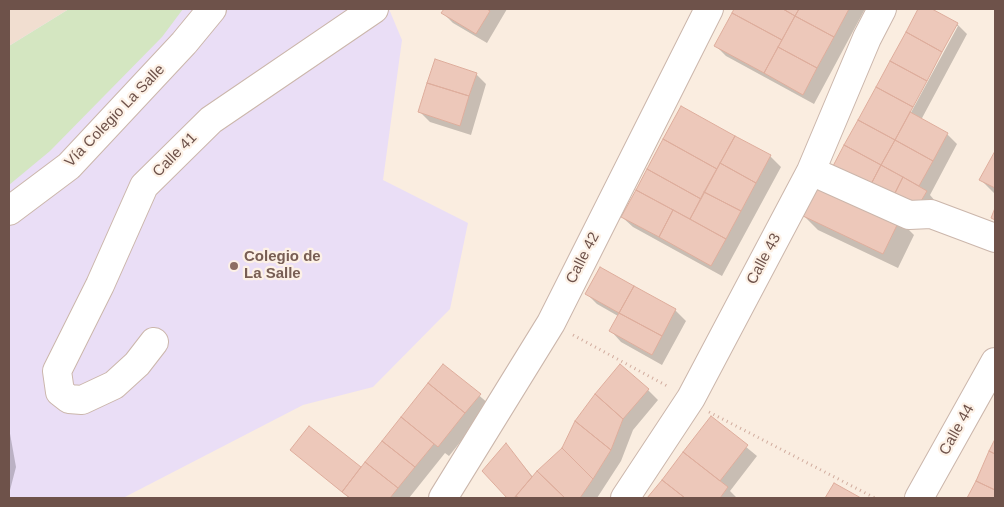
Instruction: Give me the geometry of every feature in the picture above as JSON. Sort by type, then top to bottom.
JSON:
[{"type":"street","name":"Vía Colegio La Salle","points":[[9,211],[69,166],[178,50],[212,9]]},
{"type":"street","name":"Calle 41","points":[[154,342],[137,364],[114,385],[82,400],[69,399],[60,392],[57,371],[100,285],[144,186],[211,120],[374,9]]},
{"type":"street","name":"Calle 42","points":[[443,498],[551,323],[709,9]]},
{"type":"street","name":"Calle 43","points":[[625,498],[690,400],[811,171],[867,38],[882,9]]},
{"type":"street","points":[[811,171],[909,215],[931,214],[995,238]]},
{"type":"street","name":"Calle 44","points":[[920,498],[995,362]]},
{"type":"path","points":[[551,323],[690,400],[875,498]]},
{"type":"shaded area","points":[[9,9],[69,9],[9,46]]},
{"type":"shaded area","name":"Colegio de La Salle","points":[[69,9],[389,9],[402,40],[383,180],[468,223],[450,309],[373,387],[303,405],[123,498],[9,498],[9,46]]},
{"type":"green space","points":[[69,9],[183,9],[162,37],[50,151],[9,185],[9,46]]},
{"type":"building","points":[[444,9],[487,9],[490,11],[476,34],[441,13]]},
{"type":"building","points":[[734,9],[783,9],[795,16],[782,40],[732,13]]},
{"type":"building","points":[[783,9],[799,9],[795,16]]},
{"type":"building","points":[[799,9],[849,9],[834,37],[795,16]]},
{"type":"building","points":[[918,9],[932,9],[958,23],[942,52],[906,32]]},
{"type":"building","points":[[732,13],[782,40],[764,73],[714,46]]},
{"type":"building","points":[[795,16],[834,37],[817,68],[778,47]]},
{"type":"building","points":[[906,32],[942,52],[927,81],[890,61]]},
{"type":"building","points":[[778,47],[817,68],[803,95],[764,73]]},
{"type":"building","points":[[435,59],[477,73],[469,96],[427,83]]},
{"type":"building","points":[[890,61],[927,81],[913,107],[876,87]]},
{"type":"building","points":[[427,83],[469,96],[460,126],[418,112]]},
{"type":"building","points":[[876,87],[913,107],[895,140],[858,120]]},
{"type":"building","points":[[681,106],[735,136],[717,169],[663,139]]},
{"type":"building","points":[[910,112],[948,133],[933,161],[895,140]]},
{"type":"building","points":[[858,120],[895,140],[881,165],[844,145]]},
{"type":"building","points":[[735,136],[771,155],[756,183],[720,163]]},
{"type":"building","points":[[663,139],[717,169],[701,199],[647,169]]},
{"type":"building","points":[[895,140],[933,161],[919,186],[881,165]]},
{"type":"building","points":[[844,145],[881,165],[869,188],[832,168]]},
{"type":"building","points":[[995,151],[995,188],[979,180]]},
{"type":"building","points":[[720,163],[756,183],[741,211],[704,192]]},
{"type":"building","points":[[881,165],[903,177],[891,201],[869,188]]},
{"type":"building","points":[[647,169],[701,199],[690,219],[636,190]]},
{"type":"building","points":[[903,177],[927,191],[914,213],[891,201]]},
{"type":"building","points":[[818,180],[900,219],[883,254],[801,215]]},
{"type":"building","points":[[636,190],[673,210],[659,237],[621,217]]},
{"type":"building","points":[[704,192],[741,211],[726,239],[690,219]]},
{"type":"building","points":[[995,208],[995,220],[991,218]]},
{"type":"building","points":[[673,210],[726,239],[711,266],[659,237]]},
{"type":"building","points":[[600,267],[634,286],[619,313],[585,294]]},
{"type":"building","points":[[634,286],[676,309],[662,336],[619,313]]},
{"type":"building","points":[[619,313],[662,336],[652,355],[609,331]]},
{"type":"building","points":[[443,364],[481,394],[465,413],[428,383]]},
{"type":"building","points":[[620,364],[649,389],[623,419],[595,394]]},
{"type":"building","points":[[428,383],[465,413],[438,447],[401,417]]},
{"type":"building","points":[[595,394],[623,419],[611,450],[575,421]]},
{"type":"building","points":[[711,416],[748,445],[720,481],[683,452]]},
{"type":"building","points":[[401,417],[434,444],[415,467],[382,441]]},
{"type":"building","points":[[575,421],[611,450],[593,479],[562,448]]},
{"type":"building","points":[[309,426],[361,467],[342,492],[290,450]]},
{"type":"building","points":[[995,439],[995,454],[989,451]]},
{"type":"building","points":[[382,441],[415,467],[398,488],[365,462]]},
{"type":"building","points":[[506,443],[532,477],[514,498],[507,498],[482,471]]},
{"type":"building","points":[[562,448],[593,479],[580,498],[565,498],[537,471]]},
{"type":"building","points":[[989,451],[995,454],[995,490],[976,481]]},
{"type":"building","points":[[683,452],[728,487],[720,498],[685,498],[662,480]]},
{"type":"building","points":[[365,462],[398,488],[390,498],[350,498],[342,492]]},
{"type":"building","points":[[537,471],[565,498],[519,498],[516,496]]},
{"type":"building","points":[[662,480],[685,498],[647,498]]},
{"type":"building","points":[[976,481],[995,490],[995,498],[967,498]]},
{"type":"building","points":[[834,483],[861,498],[825,498]]},
{"type":"place","name":"Colegio de La Salle","points":[[234,266]]}]
